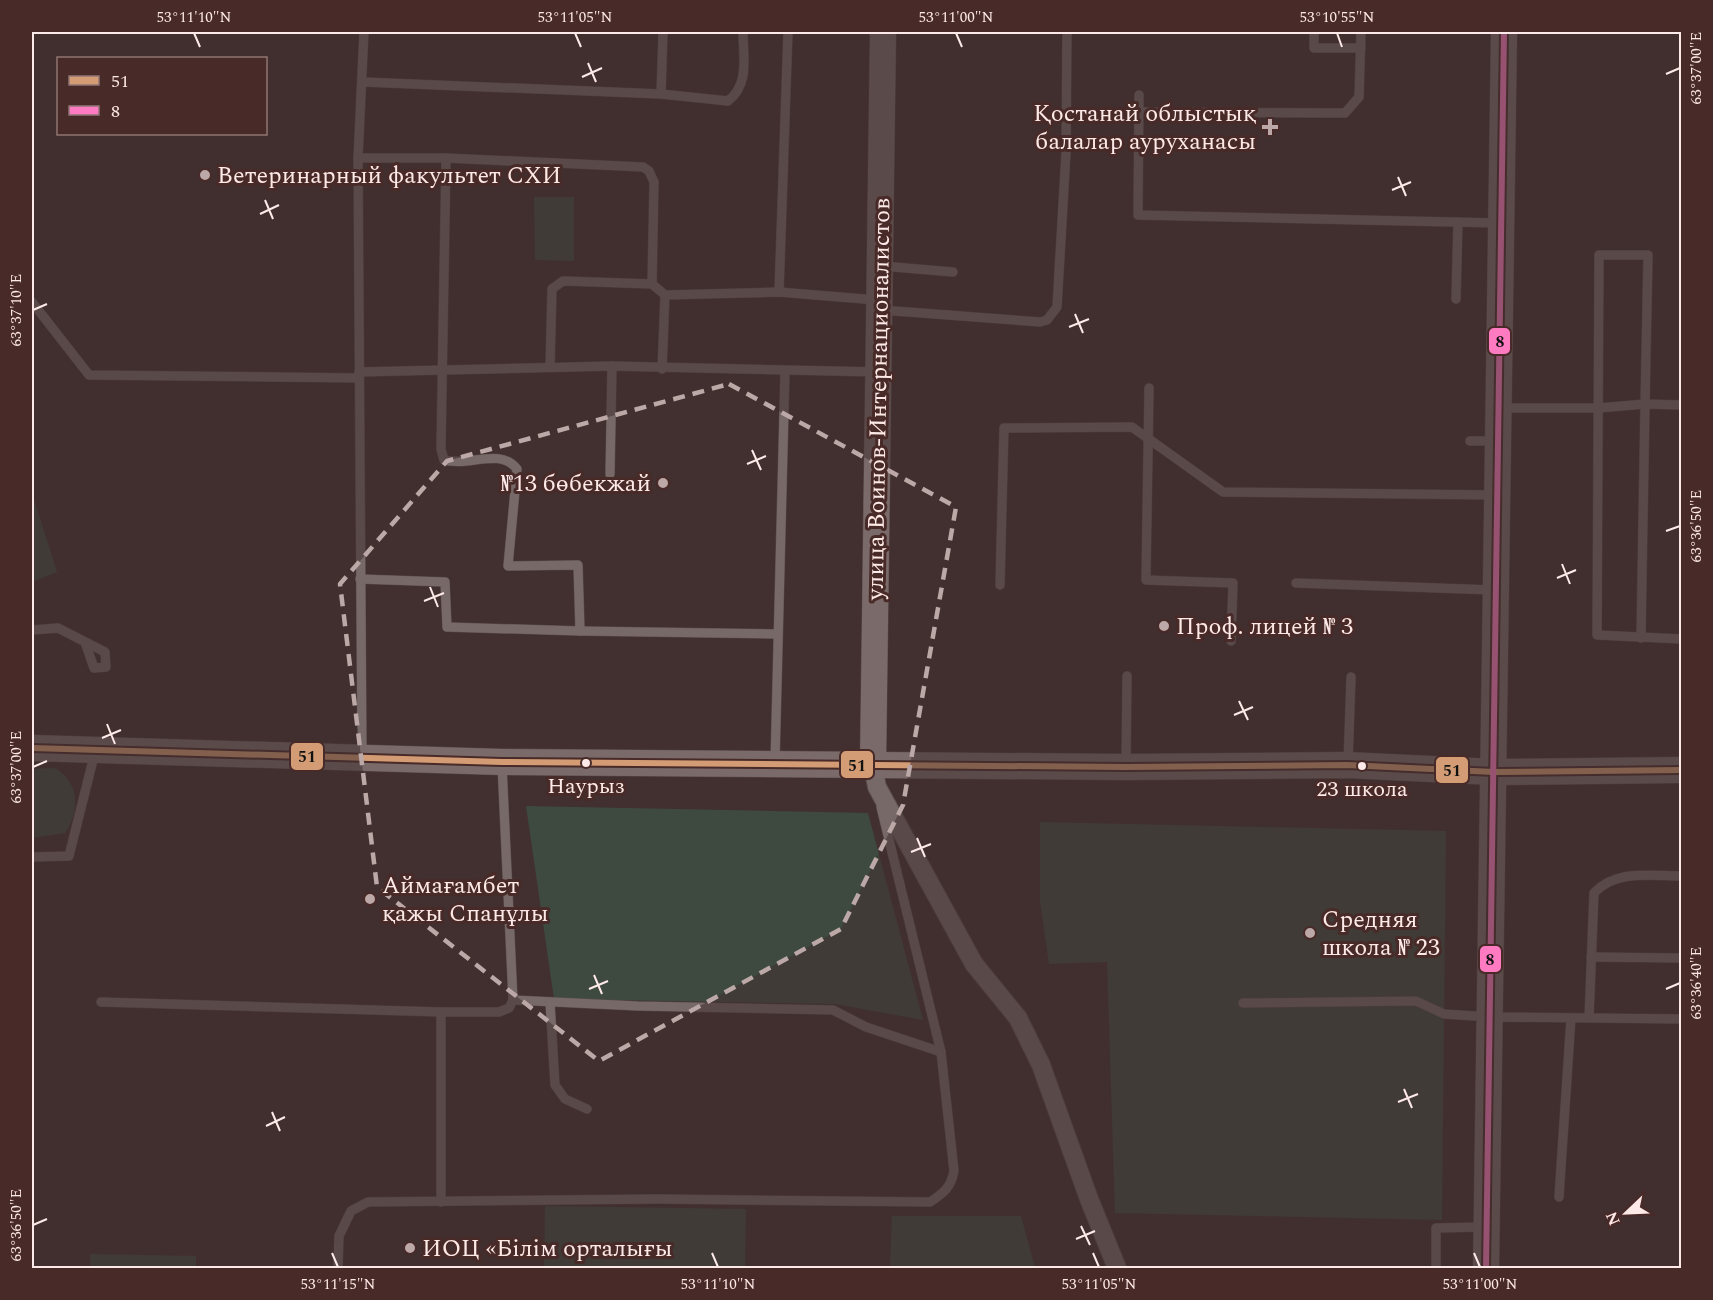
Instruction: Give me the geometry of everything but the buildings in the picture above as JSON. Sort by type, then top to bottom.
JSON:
[{"type":"main road","name":"улица Воинов-Интернационалистов","points":[[875,776],[883,32]]},
{"type":"main road","points":[[1486,1269],[1504,32]]},
{"type":"main road","points":[[32,748],[502,762],[775,765],[875,776],[1126,767],[1347,765],[1494,772],[1682,770]]},
{"type":"street","points":[[875,776],[974,964],[1018,1018],[1041,1065],[1117,1269]]},
{"type":"lane","points":[[362,757],[358,158],[364,32]]},
{"type":"lane","points":[[661,94],[663,32]]},
{"type":"lane","points":[[363,82],[661,94],[728,101],[736,95],[743,80],[743,32]]},
{"type":"lane","points":[[778,292],[788,32]]},
{"type":"lane","points":[[550,367],[552,289],[563,281],[652,284],[665,295],[778,292],[1040,322],[1053,314],[1057,307],[1066,153],[1067,32]]},
{"type":"lane","points":[[1314,32],[1314,48],[1361,48]]},
{"type":"lane","points":[[1139,112],[1345,113],[1359,97],[1361,32]]},
{"type":"lane","points":[[1139,95],[1138,215],[1501,223]]},
{"type":"lane","points":[[358,158],[446,158],[643,167],[649,171],[654,182],[652,284]]},
{"type":"lane","points":[[446,158],[441,449],[444,460],[454,463],[505,458],[512,462],[517,469],[508,566],[578,565],[580,631]]},
{"type":"lane","points":[[1456,299],[1458,222]]},
{"type":"lane","points":[[1641,638],[1648,255],[1599,255],[1597,635],[1641,638],[1682,639]]},
{"type":"lane","points":[[879,266],[952,272]]},
{"type":"lane","points":[[662,369],[665,295]]},
{"type":"lane","points":[[32,302],[89,375],[359,375],[612,366],[785,372],[878,372]]},
{"type":"lane","points":[[610,474],[612,366]]},
{"type":"lane","points":[[775,765],[785,372]]},
{"type":"lane","points":[[1149,388],[1146,580],[1233,583],[1231,641]]},
{"type":"lane","points":[[1499,408],[1682,405]]},
{"type":"lane","points":[[1000,585],[1004,428],[1132,427],[1223,492],[1498,495]]},
{"type":"lane","points":[[1470,441],[1498,441]]},
{"type":"lane","points":[[360,579],[445,582],[447,627],[778,634]]},
{"type":"lane","points":[[1296,583],[1496,590]]},
{"type":"lane","points":[[32,630],[58,628],[85,642]]},
{"type":"lane","points":[[1126,767],[1127,676]]},
{"type":"lane","points":[[1347,765],[1351,677]]},
{"type":"lane","points":[[32,857],[69,856],[95,749]]},
{"type":"lane","points":[[101,1002],[441,1012],[499,1012],[509,1008],[513,1000],[502,762]]},
{"type":"lane","points":[[338,1269],[339,1236],[351,1211],[368,1202],[657,1198],[930,1202],[945,1192],[952,1181],[954,1171],[940,1052],[875,776]]},
{"type":"lane","points":[[1589,1018],[1594,893],[1604,882],[1624,876],[1682,876]]},
{"type":"lane","points":[[1591,957],[1682,957]]},
{"type":"lane","points":[[513,1000],[638,1006],[833,1010],[866,1027],[940,1052]]},
{"type":"lane","points":[[1243,1003],[1416,1001],[1444,1014],[1490,1017],[1682,1019]]},
{"type":"lane","points":[[550,1002],[555,1085],[565,1099],[587,1109]]},
{"type":"lane","points":[[441,1012],[441,1202]]},
{"type":"lane","points":[[1559,1197],[1571,1018]]},
{"type":"lane","points":[[1436,1269],[1436,1228],[1487,1227]]},
{"type":"highlighted area","points":[[729,384],[956,507],[903,805],[841,929],[599,1061],[377,887],[340,584],[447,461]]},
{"type":"green space","points":[[534,197],[574,197],[574,261],[535,260]]},
{"type":"green space","points":[[32,493],[57,572],[32,582]]},
{"type":"green space","points":[[55,768],[69,781],[73,789],[75,807],[73,816],[65,833],[32,838],[32,769]]},
{"type":"green space","points":[[526,806],[868,813],[923,1020],[835,1004],[554,999]]},
{"type":"green space","points":[[1040,822],[1446,831],[1442,1220],[1115,1213],[1107,962],[1049,964],[1040,901]]},
{"type":"green space","points":[[545,1206],[746,1209],[745,1268],[544,1268]]},
{"type":"green space","points":[[892,1216],[1021,1216],[1035,1268],[890,1268]]},
{"type":"green space","points":[[90,1254],[196,1256],[196,1268],[90,1268]]},
{"type":"transit line","name":"8","points":[[1486,1268],[1504,32]]},
{"type":"transit line","name":"51","points":[[32,748],[502,762],[1126,767],[1347,765],[1494,772],[1682,770]]},
{"type":"place","name":"Қостанай облыстық балалар ауруханасы","points":[[1270,127]]},
{"type":"place","name":"Ветеринарный факультет СХИ","points":[[205,175]]},
{"type":"place","name":"№13 бөбекжай","points":[[663,483]]},
{"type":"place","name":"Проф. лицей № 3","points":[[1164,626]]},
{"type":"place","name":"Наурыз","points":[[586,763]]},
{"type":"place","name":"23 школа","points":[[1362,766]]},
{"type":"place","name":"Аймағамбет қажы Спанұлы","points":[[370,899]]},
{"type":"place","name":"Средняя школа № 23","points":[[1310,933]]},
{"type":"place","name":"ИОЦ «Білім орталығы","points":[[410,1248]]}]
